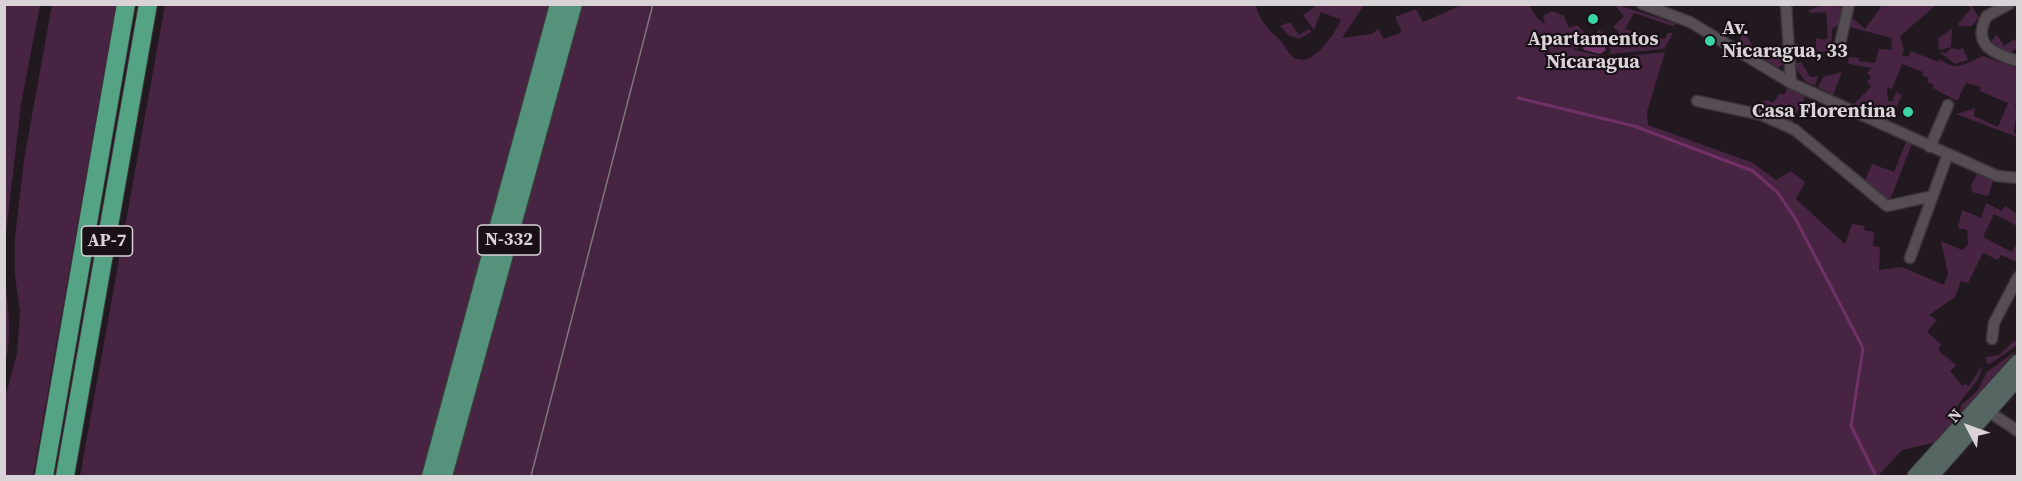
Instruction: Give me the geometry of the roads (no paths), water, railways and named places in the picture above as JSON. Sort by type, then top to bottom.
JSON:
[{"type":"highway","name":"AP-7","points":[[44,477],[126,4]]},
{"type":"highway","name":"AP-7","points":[[65,477],[148,4]]},
{"type":"highway","name":"N-332","points":[[430,477],[558,4]]},
{"type":"highway","name":"N-332","points":[[444,477],[574,4]]},
{"type":"main road","points":[[1915,477],[1988,413],[2018,362]]},
{"type":"main road","points":[[1931,477],[2018,378]]},
{"type":"street","points":[[1642,4],[1690,22],[1791,83],[1997,176],[2018,178]]},
{"type":"street","points":[[1786,4],[1791,83]]},
{"type":"street","points":[[1840,44],[1849,4]]},
{"type":"street","points":[[2009,4],[1987,16],[1981,32],[1990,51],[2018,61]]},
{"type":"street","points":[[1698,100],[1762,115],[1794,130],[1887,206],[1933,196]]},
{"type":"street","points":[[1930,147],[1948,105]]},
{"type":"street","points":[[1910,258],[1948,154]]},
{"type":"street","points":[[1992,339],[1994,323],[2018,277]]},
{"type":"street","points":[[1988,413],[2018,431]]},
{"type":"waterway","points":[[1518,98],[1634,126],[1753,171],[1778,193],[1795,218],[1863,348],[1851,426],[1875,474]]},
{"type":"tram line","points":[[531,476],[653,4]]},
{"type":"place","name":"Apartamentos Nicaragua","points":[[1593,19]]},
{"type":"place","name":"Av. Nicaragua, 33","points":[[1710,41]]},
{"type":"place","name":"Casa Florentina","points":[[1908,112]]}]
